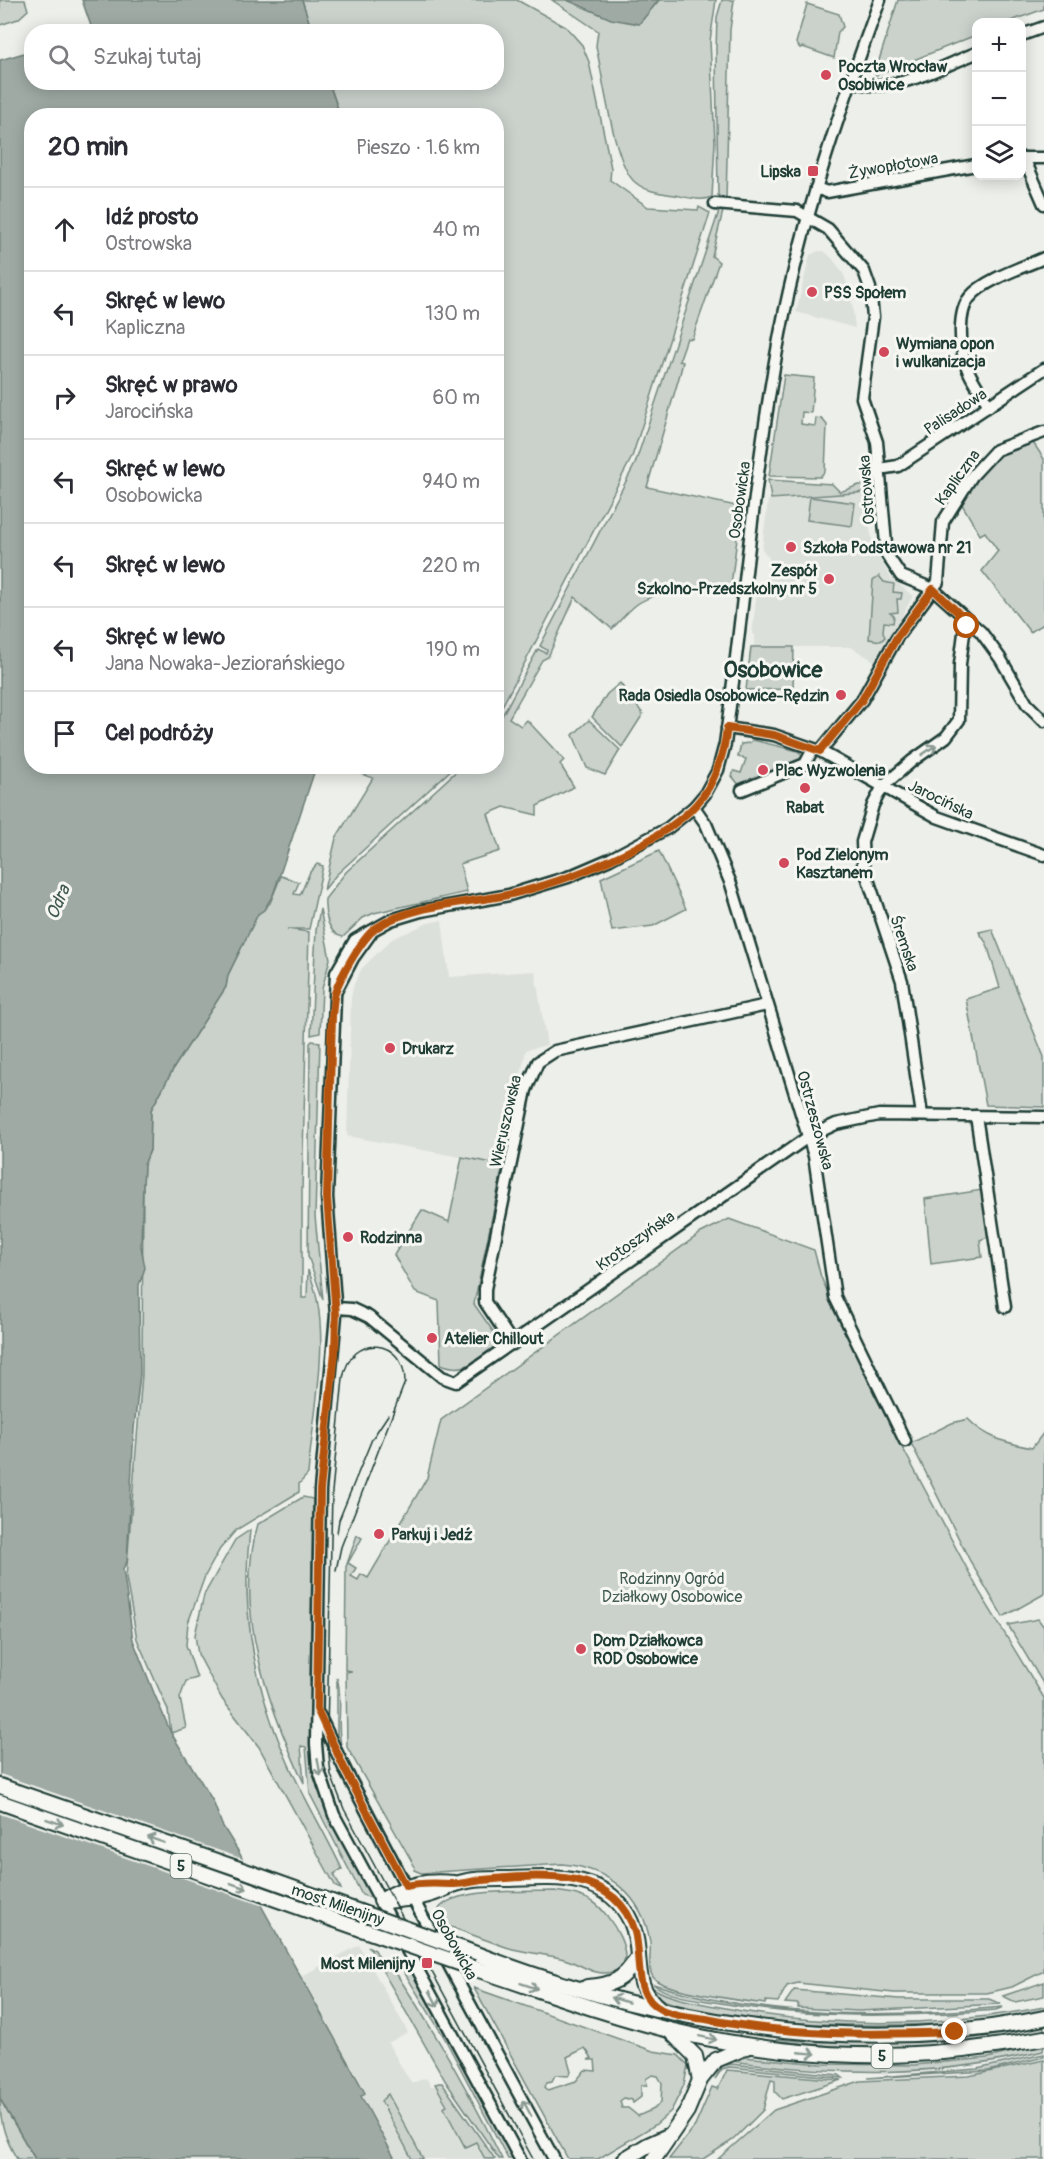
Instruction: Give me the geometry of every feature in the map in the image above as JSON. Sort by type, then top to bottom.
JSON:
[{"type":"main road","name":"most Milenijny","points":[[0,1786],[464,1949],[579,1987]]},
{"type":"main road","name":"most Milenijny","points":[[0,1802],[473,1968],[668,2030]]},
{"type":"main road","points":[[381,1901],[412,1899],[456,1884],[483,1880],[565,1878],[591,1884],[612,1897],[628,1916],[635,1931],[643,1991],[662,2011]]},
{"type":"main road","points":[[381,1901],[406,1886],[432,1882],[456,1884]]},
{"type":"main road","points":[[579,1987],[617,1982],[627,1974],[638,1958]]},
{"type":"main road","name":"5","points":[[579,1987],[662,2011],[764,2030],[881,2034],[966,2031],[1044,2018]]},
{"type":"main road","points":[[668,2030],[695,2056],[700,2079]]},
{"type":"main road","name":"5","points":[[668,2030],[749,2046],[856,2057],[917,2056],[982,2049],[1044,2038]]},
{"type":"main road","points":[[654,2159],[687,2111],[700,2079],[720,2056],[749,2046]]},
{"type":"main road","points":[[625,2159],[670,2135]]},
{"type":"street","name":"Osobowicka","points":[[520,2159],[334,1815],[318,1768],[320,1490],[335,1352],[336,1308],[327,1197],[336,973],[343,957],[356,940],[406,915],[509,895],[578,874],[660,833],[694,807],[718,770],[727,728],[741,598],[771,381],[786,306],[816,188],[880,0]]},
{"type":"street","points":[[1026,34],[1044,27]]},
{"type":"street","points":[[852,81],[866,86],[891,85],[972,55]]},
{"type":"street","points":[[1026,158],[1044,158]]},
{"type":"street","points":[[1026,165],[1044,204]]},
{"type":"street","name":"Żywopłotowa","points":[[816,188],[827,192],[972,166]]},
{"type":"street","points":[[715,204],[792,210],[808,216]]},
{"type":"street","name":"Ostrowska","points":[[808,216],[828,229],[853,255],[864,271],[870,288],[873,317],[862,398],[877,442],[887,555],[901,576],[933,589],[991,644],[1027,704],[1044,721]]},
{"type":"street","points":[[989,406],[966,365],[962,322],[966,304],[971,296],[984,286],[1044,258]]},
{"type":"street","name":"Palisadowa","points":[[879,469],[898,466],[1044,369]]},
{"type":"street","name":"Kapliczna","points":[[817,750],[862,700],[897,637],[933,589],[940,574],[943,522],[972,476],[996,450],[1044,432]]},
{"type":"street","points":[[883,786],[912,761],[940,742],[957,724],[960,664],[964,633],[969,623]]},
{"type":"street","name":"Jarocińska","points":[[727,728],[774,735],[817,750],[937,818],[1044,855]]},
{"type":"street","points":[[742,790],[805,764],[817,750]]},
{"type":"street","name":"Śremska","points":[[883,786],[873,805],[862,842],[862,854],[902,981],[922,1115]]},
{"type":"street","name":"Ostrzeszowska","points":[[694,807],[706,824],[725,866],[814,1156],[835,1298],[905,1441]]},
{"type":"street","name":"Wieruszowska","points":[[513,1344],[485,1302],[485,1289],[526,1090],[534,1066],[542,1058],[555,1051],[767,1005]]},
{"type":"street","name":"Krotoszyńska","points":[[336,1308],[361,1312],[442,1377],[456,1382],[808,1137],[836,1124],[865,1116],[1044,1117]]},
{"type":"street","points":[[976,1116],[1005,1307]]},
{"type":"street","name":"Osobowicka","points":[[317,1709],[346,1772],[412,1899],[554,2159]]},
{"type":"shaded area","points":[[824,251],[832,258],[843,273],[851,294],[855,328],[796,312],[810,255]]},
{"type":"shaded area","name":"Zespół Szkolno-Przedszkolny nr 5","points":[[867,492],[867,515],[874,549],[891,578],[913,596],[883,650],[879,664],[851,647],[751,647],[755,644],[755,635],[752,634],[757,591],[765,585],[769,558],[762,549],[768,500]]},
{"type":"shaded area","points":[[442,920],[449,977],[535,971],[547,1045],[526,1050],[503,1165],[347,1136],[351,997],[354,984],[362,968],[392,939],[428,923]]},
{"type":"shaded area","points":[[359,1945],[408,2032],[388,2043],[405,2073],[412,2083],[426,2078],[431,2086],[438,2086],[465,2147],[476,2142],[485,2159],[395,2159],[361,2095],[364,2092],[302,1976]]},
{"type":"green space","points":[[0,0],[25,0],[28,10],[18,19],[0,25]]},
{"type":"green space","points":[[302,0],[517,0],[566,27],[582,45],[589,62],[611,168],[610,180],[648,207],[698,210],[699,207],[710,213],[632,457],[504,703],[504,108],[338,108],[331,90],[504,90],[504,24],[310,24]]},
{"type":"green space","points":[[552,0],[567,0],[639,24],[659,0],[716,0],[710,41],[715,142],[712,197],[698,199],[654,192],[640,186],[628,174],[621,159],[610,120],[596,46],[598,31]]},
{"type":"green space","points":[[722,0],[734,0],[730,30],[726,201],[718,195],[716,50],[717,17]]},
{"type":"green space","points":[[898,0],[1044,0],[1044,9],[1019,18],[972,18],[972,37],[874,76]]},
{"type":"green space","points":[[807,4],[839,14],[843,27],[838,32],[834,58],[803,47],[800,48],[796,43]]},
{"type":"green space","points":[[719,211],[723,211],[712,256],[719,262],[692,339],[687,338],[679,361],[683,362],[680,374],[647,487],[741,507],[730,593],[682,591],[657,595],[636,605],[612,629],[575,597],[548,657],[542,660],[509,718],[521,726],[527,720],[564,760],[560,764],[574,787],[537,806],[537,815],[504,807],[488,814],[500,851],[460,864],[467,892],[374,913],[363,918],[343,937],[338,935],[330,928],[325,910],[325,899],[346,872],[453,774],[504,774],[504,712],[538,649],[546,653],[547,650],[540,646],[635,464]]},
{"type":"green space","points":[[784,375],[814,378],[811,413],[802,412],[801,424],[815,426],[816,418],[822,419],[827,425],[825,471],[820,477],[769,476]]},
{"type":"green space","points":[[1032,441],[1044,459],[1044,624],[1030,632],[982,571],[998,551],[985,532],[980,535],[960,501],[978,476],[1000,452]]},
{"type":"green space","points":[[768,480],[832,484],[840,492],[859,485],[868,486],[868,492],[771,499]]},
{"type":"green space","points":[[810,497],[855,503],[852,526],[807,520]]},
{"type":"green space","points":[[879,576],[884,582],[894,584],[893,592],[902,593],[901,599],[897,599],[898,612],[890,613],[894,616],[893,623],[884,622],[885,637],[881,641],[869,639],[873,580]]},
{"type":"green space","points":[[751,647],[794,647],[793,689],[746,690]]},
{"type":"green space","points":[[620,683],[643,714],[622,747],[592,717],[607,694]]},
{"type":"green space","points":[[589,720],[620,750],[605,775],[587,768],[573,735]]},
{"type":"green space","points":[[753,740],[798,751],[804,757],[802,761],[740,786],[732,776],[734,771],[741,773],[746,759],[738,757],[741,744]]},
{"type":"green space","points":[[361,774],[446,774],[336,875],[324,890],[336,838],[373,778]]},
{"type":"green space","points":[[659,851],[686,909],[653,926],[612,931],[601,878]]},
{"type":"green space","points":[[317,864],[323,866],[309,929],[287,929],[309,932],[302,1190],[302,1298],[307,1298],[308,1270],[316,1293],[321,1344],[308,1474],[299,1484],[299,1492],[236,1530],[220,1549],[205,1576],[188,1623],[186,1645],[197,1678],[186,1681],[180,1698],[186,1728],[171,1733],[168,1710],[137,1639],[126,1578],[142,1374],[143,1185],[144,1165],[150,1150],[151,1110],[175,1066],[226,987],[228,975],[258,914],[270,903],[281,876],[299,882],[294,894],[300,895],[310,872]]},
{"type":"green space","points":[[320,909],[330,959],[322,989],[320,1033],[311,1035],[316,930]]},
{"type":"green space","points":[[992,929],[1044,1057],[1044,1107],[986,1105],[966,999],[1000,988],[987,944],[979,932]]},
{"type":"green space","points":[[320,1042],[315,1216],[323,1300],[308,1256],[310,1043]]},
{"type":"green space","points":[[462,1157],[503,1165],[474,1304],[495,1334],[494,1347],[475,1361],[457,1368],[441,1364],[439,1301],[415,1292],[394,1255],[422,1210],[449,1222]]},
{"type":"green space","points":[[982,1190],[988,1237],[980,1240],[982,1257],[931,1264],[925,1199]]},
{"type":"green space","name":"Rodzinny Ogród Działkowy Osobowice","points":[[729,1219],[814,1250],[821,1277],[874,1394],[980,1593],[1044,1698],[1044,1971],[1012,1987],[987,1993],[894,1993],[798,1983],[787,1986],[778,2002],[766,2001],[765,2004],[709,1996],[666,1985],[653,1978],[651,1973],[650,1942],[640,1911],[620,1887],[594,1871],[562,1864],[421,1873],[414,1870],[415,1867],[347,1747],[346,1672],[352,1671],[345,1670],[346,1567],[357,1535],[362,1538],[348,1563],[356,1568],[351,1576],[358,1580],[361,1574],[368,1578],[427,1478],[441,1420],[701,1233]]},
{"type":"green space","points":[[968,1419],[982,1431],[997,1439],[1032,1448],[1044,1432],[1044,1594],[1003,1617],[970,1561],[911,1443],[952,1423]]},
{"type":"green space","points":[[303,1497],[313,1499],[310,1681],[312,1682],[311,1748],[317,1787],[374,1899],[362,1895],[310,1794],[306,1747],[301,1746],[304,1783],[278,1722],[258,1657],[252,1623],[250,1590],[251,1556],[258,1524]]},
{"type":"green space","points":[[250,1530],[247,1591],[253,1651],[259,1681],[290,1767],[342,1869],[334,1874],[341,1889],[336,1887],[259,1747],[222,1699],[198,1654],[195,1635],[204,1595],[235,1540]]},
{"type":"green space","points":[[1038,1619],[1044,1627],[1044,1685],[1008,1625]]},
{"type":"green space","points":[[337,1678],[342,1749],[408,1875],[337,1742]]},
{"type":"green space","points":[[554,1891],[588,1899],[607,1916],[620,1937],[624,1949],[625,1959],[621,1967],[612,1972],[599,1973],[564,1959],[506,1947],[442,1924],[439,1920],[439,1909],[447,1902],[460,1897],[492,1892]]},
{"type":"green space","points":[[369,1947],[375,1950],[386,1970],[392,1967],[422,2013],[464,2085],[502,2159],[499,2159],[446,2082]]},
{"type":"green space","points":[[396,1959],[410,1964],[514,2159],[508,2159],[444,2037]]},
{"type":"green space","points":[[1044,1982],[1044,1996],[1015,2002],[1003,1996]]},
{"type":"green space","points":[[653,1984],[738,2004],[826,2013],[915,2013],[1003,2007],[996,2010],[926,2014],[855,2015],[820,2014],[749,2008],[674,1995]]},
{"type":"green space","points":[[474,1988],[653,2051],[678,2055],[688,2065],[684,2085],[671,2111],[655,2125],[598,2159],[568,2159]],"holes":[[[585,2048],[592,2058],[588,2060],[595,2060],[596,2071],[585,2070],[576,2081],[548,2090],[545,2087],[547,2082],[552,2081],[555,2075],[568,2076],[571,2071],[567,2057]],[[652,2075],[658,2076],[662,2083],[661,2102],[654,2109],[638,2116],[628,2108],[622,2108],[620,2101],[624,2098],[632,2100],[633,2103],[641,2097],[641,2085],[647,2085],[646,2079]]]},
{"type":"green space","points":[[653,1988],[675,1997],[715,2006],[837,2022],[921,2022],[1003,2014],[1044,2007],[1044,2013],[1003,2019],[935,2024],[797,2023],[770,2021],[680,2006],[663,2000],[648,1990]]},
{"type":"green space","points":[[794,1990],[899,1999],[989,1999],[1001,2004],[859,2011],[798,2008],[798,2004],[785,2003]]},
{"type":"green space","points":[[1044,2024],[1044,2030],[1028,2034],[926,2047],[842,2047],[776,2041],[777,2039],[845,2042],[911,2041],[978,2035]]},
{"type":"green space","points":[[1044,2044],[1043,2051],[1004,2060],[926,2070],[848,2071],[731,2061],[720,2064],[712,2074],[715,2066],[732,2056],[821,2064],[914,2065],[988,2058]]},
{"type":"green space","points":[[1044,2054],[1044,2057],[988,2071],[868,2078],[977,2069]]},
{"type":"green space","points":[[1044,2060],[1044,2159],[718,2159],[774,2110],[860,2081],[969,2076]]},
{"type":"green space","points":[[731,2064],[839,2075],[843,2078],[729,2067],[722,2069],[715,2079],[722,2066]]},
{"type":"green space","points":[[727,2070],[842,2080],[782,2099],[775,2092],[775,2080],[771,2079],[763,2110],[733,2140],[703,2159],[669,2159],[695,2126],[712,2087],[718,2089]]},
{"type":"green space","points":[[442,2083],[495,2159],[485,2159],[476,2142],[465,2147],[444,2108],[447,2105],[435,2084]]},
{"type":"green space","points":[[388,2094],[423,2159],[412,2159],[381,2101]]},
{"type":"green space","points":[[0,2099],[35,2159],[17,2159],[4,2130]]},
{"type":"water","points":[[82,0],[302,0],[310,24],[90,24]]},
{"type":"water","points":[[567,0],[659,0],[639,24],[611,19]]},
{"type":"water","name":"Odra","points":[[24,53],[24,90],[331,90],[338,108],[24,108],[24,774],[314,774],[273,895],[264,910],[258,914],[228,975],[226,987],[175,1066],[151,1110],[150,1150],[144,1165],[143,1185],[141,1246],[145,1268],[139,1285],[140,1374],[134,1429],[127,1562],[123,1569],[133,1640],[171,1733],[213,1801],[222,1825],[240,1854],[259,1894],[262,1907],[365,2093],[361,2096],[395,2159],[35,2159],[0,2099],[0,60]]},
{"type":"pier","points":[[0,1774],[246,1860],[266,1907],[0,1814]]},
{"type":"tram line","points":[[336,1570],[341,1547],[405,1382],[403,1367],[396,1356],[387,1349],[377,1346],[366,1347],[356,1353],[348,1363],[343,1378],[332,1492],[327,1734],[331,1775],[344,1809],[533,2159]]},
{"type":"tram line","points":[[337,1533],[339,1520],[372,1439],[388,1415]]},
{"type":"place","name":"Poczta Wrocław Osobiwice","points":[[826,75]]},
{"type":"place","name":"Lipska","points":[[813,171]]},
{"type":"place","name":"PSS Społem","points":[[812,292]]},
{"type":"place","name":"Wymiana opon i wulkanizacja","points":[[884,352]]},
{"type":"place","name":"Szkoła Podstawowa nr 21","points":[[791,547]]},
{"type":"place","name":"Zespół Szkolno-Przedszkolny nr 5","points":[[829,579]]},
{"type":"place","name":"Rada Osiedla Osobowice-Rędzin","points":[[841,695]]},
{"type":"place","name":"Plac Wyzwolenia","points":[[763,770]]},
{"type":"place","name":"Rabat","points":[[805,788]]},
{"type":"place","name":"Pod Zielonym Kasztanem","points":[[784,863]]},
{"type":"place","name":"Drukarz","points":[[390,1048]]},
{"type":"place","name":"Rodzinna","points":[[348,1237]]},
{"type":"place","name":"Atelier Chillout","points":[[432,1338]]},
{"type":"place","name":"Parkuj i Jedź","points":[[379,1534]]},
{"type":"place","name":"Dom Działkowca ROD Osobowice","points":[[581,1649]]},
{"type":"place","name":"Most Milenijny","points":[[427,1963]]},
{"type":"district","name":"Osobowice","points":[[773,669]]},
{"type":"route","points":[[955,2032],[892,2034],[764,2030],[662,2011],[643,1991],[635,1931],[628,1916],[612,1897],[591,1884],[565,1878],[522,1878],[456,1884],[432,1882],[406,1886],[346,1772],[317,1709],[320,1490],[335,1352],[336,1315],[327,1197],[332,1016],[335,993],[353,958],[373,930],[391,920],[421,911],[509,895],[568,877],[610,859],[668,828],[694,807],[705,794],[718,770],[727,728],[774,735],[820,751],[868,692],[890,648],[933,589],[969,623],[967,626]]}]
